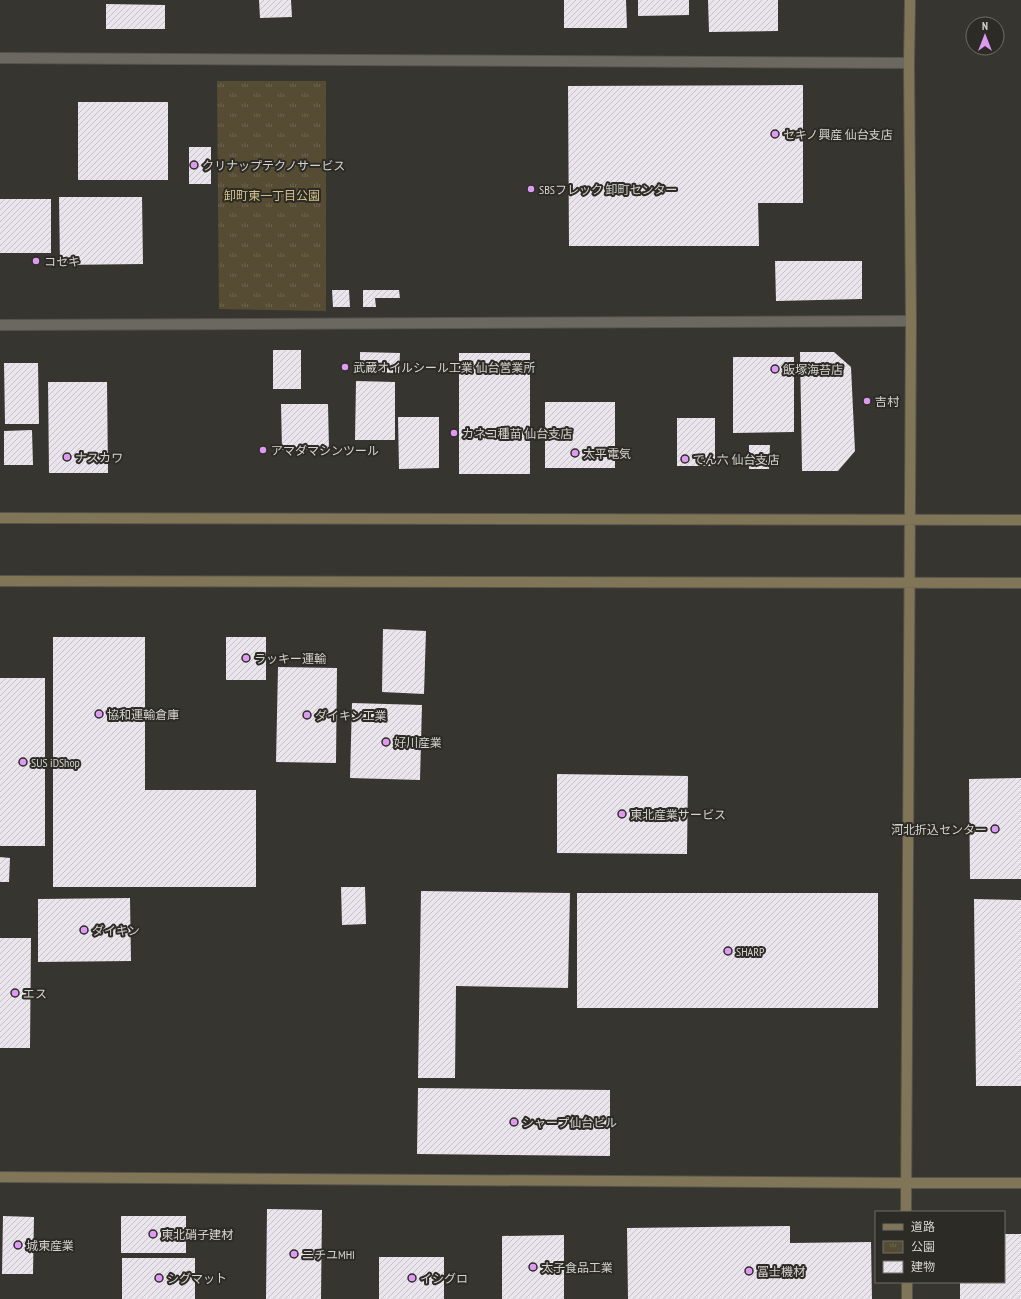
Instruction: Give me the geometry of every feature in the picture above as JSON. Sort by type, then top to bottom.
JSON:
[{"type":"street","points":[[906,1211],[911,321],[910,0]]},
{"type":"street","points":[[0,58],[909,64]]},
{"type":"street","points":[[0,325],[911,321]]},
{"type":"street","points":[[0,518],[1021,520]]},
{"type":"street","points":[[0,581],[1021,583]]},
{"type":"street","points":[[0,1177],[1021,1183]]},
{"type":"street","points":[[907,1283],[907,1299]]},
{"type":"green space","name":"卸町東一丁目公園","points":[[217,81],[326,81],[326,311],[219,309]]},
{"type":"building","points":[[259,0],[291,0],[292,17],[260,18]]},
{"type":"building","points":[[564,0],[626,0],[627,28],[564,28]]},
{"type":"building","points":[[638,0],[689,0],[689,15],[638,16]]},
{"type":"building","points":[[708,0],[778,0],[778,31],[709,32]]},
{"type":"building","points":[[106,4],[165,5],[165,29],[106,29]]},
{"type":"building","points":[[803,85],[803,203],[758,203],[759,246],[569,246],[568,86]]},
{"type":"building","points":[[78,102],[168,102],[168,180],[78,180]]},
{"type":"building","points":[[189,147],[211,147],[211,184],[189,184]]},
{"type":"building","points":[[59,197],[142,197],[143,264],[60,265]]},
{"type":"building","points":[[0,199],[51,199],[51,253],[0,253]]},
{"type":"building","points":[[775,261],[862,261],[862,299],[776,301]]},
{"type":"building","points":[[332,290],[349,290],[350,307],[333,307]]},
{"type":"building","points":[[363,290],[399,290],[400,298],[375,298],[376,307],[363,307]]},
{"type":"building","points":[[273,350],[301,350],[301,389],[273,389]]},
{"type":"building","points":[[360,352],[400,353],[399,373],[360,372]]},
{"type":"building","points":[[800,352],[834,352],[851,367],[855,451],[838,471],[802,471]]},
{"type":"building","points":[[459,353],[530,353],[530,474],[459,474]]},
{"type":"building","points":[[733,357],[794,357],[794,432],[733,433]]},
{"type":"building","points":[[4,363],[38,363],[39,424],[5,424]]},
{"type":"building","points":[[356,381],[395,382],[395,440],[355,440]]},
{"type":"building","points":[[48,382],[107,382],[108,473],[49,473]]},
{"type":"building","points":[[545,402],[615,402],[615,468],[545,468]]},
{"type":"building","points":[[281,404],[328,404],[329,449],[282,450]]},
{"type":"building","points":[[398,417],[439,417],[439,468],[399,469]]},
{"type":"building","points":[[677,418],[715,418],[715,466],[677,466]]},
{"type":"building","points":[[32,430],[33,465],[4,465],[4,431]]},
{"type":"building","points":[[749,445],[770,445],[769,469],[749,469]]},
{"type":"building","points":[[383,629],[426,631],[424,694],[382,692]]},
{"type":"building","name":"協和運輸倉庫","points":[[53,637],[145,637],[145,790],[256,790],[256,887],[53,887]]},
{"type":"building","name":"ラッキー運輸","points":[[226,637],[266,637],[266,680],[226,680]]},
{"type":"building","name":"ダイキン工業","points":[[278,667],[337,668],[336,763],[276,762]]},
{"type":"building","name":"SUS iDShop","points":[[0,678],[45,678],[45,846],[0,846]]},
{"type":"building","name":"好川産業","points":[[352,703],[422,705],[420,780],[350,778]]},
{"type":"building","name":"東北産業サービス","points":[[557,774],[688,776],[687,854],[557,853]]},
{"type":"building","name":"河北折込センター","points":[[1021,778],[1021,879],[970,879],[969,779]]},
{"type":"building","points":[[0,857],[10,858],[9,882],[0,882]]},
{"type":"building","points":[[341,887],[365,887],[366,924],[342,925]]},
{"type":"building","points":[[421,891],[570,893],[568,988],[456,986],[455,1078],[418,1078]]},
{"type":"building","name":"SHARP","points":[[577,893],[878,893],[878,1008],[577,1008]]},
{"type":"building","name":"ダイキン","points":[[130,898],[131,961],[38,962],[38,899]]},
{"type":"building","points":[[974,899],[1021,900],[1021,1086],[976,1086]]},
{"type":"building","name":"エス","points":[[0,938],[31,938],[30,1048],[0,1048]]},
{"type":"building","name":"シャープ仙台ビル","points":[[418,1088],[610,1090],[610,1156],[417,1154]]},
{"type":"building","name":"ニチユMHI","points":[[267,1209],[322,1210],[321,1299],[266,1299]]},
{"type":"building","name":"城東産業","points":[[3,1216],[34,1217],[33,1274],[2,1274]]},
{"type":"building","name":"東北硝子建材","points":[[121,1216],[186,1216],[186,1253],[121,1253]]},
{"type":"building","name":"冨士機材","points":[[790,1226],[790,1243],[871,1242],[872,1299],[628,1299],[627,1228]]},
{"type":"building","points":[[1005,1234],[1021,1234],[1021,1299],[960,1299],[960,1283],[1005,1283]]},
{"type":"building","name":"太子食品工業","points":[[564,1235],[564,1299],[502,1299],[502,1236]]},
{"type":"building","name":"イシグロ","points":[[379,1257],[444,1257],[444,1299],[379,1299]]},
{"type":"building","name":"シグマット","points":[[122,1258],[195,1258],[195,1299],[122,1299]]},
{"type":"place","name":"セキノ興産 仙台支店","points":[[775,134]]},
{"type":"place","name":"クリナップテクノサービス","points":[[194,165]]},
{"type":"place","name":"SBSフレック 卸町センター","points":[[531,189]]},
{"type":"place","name":"コセキ","points":[[36,261]]},
{"type":"place","name":"武蔵オイルシール工業 仙台営業所","points":[[345,367]]},
{"type":"place","name":"飯塚海苔店","points":[[775,369]]},
{"type":"place","name":"吉村","points":[[867,401]]},
{"type":"place","name":"カネコ種苗 仙台支店","points":[[454,433]]},
{"type":"place","name":"アマダマシンツール","points":[[263,450]]},
{"type":"place","name":"太平電気","points":[[575,453]]},
{"type":"place","name":"ナスカワ","points":[[67,457]]},
{"type":"place","name":"でん六 仙台支店","points":[[685,459]]},
{"type":"place","name":"ラッキー運輸","points":[[246,658]]},
{"type":"place","name":"協和運輸倉庫","points":[[99,714]]},
{"type":"place","name":"ダイキン工業","points":[[307,715]]},
{"type":"place","name":"好川産業","points":[[386,742]]},
{"type":"place","name":"SUS iDShop","points":[[23,762]]},
{"type":"place","name":"東北産業サービス","points":[[622,814]]},
{"type":"place","name":"河北折込センター","points":[[995,829]]},
{"type":"place","name":"ダイキン","points":[[84,930]]},
{"type":"place","name":"SHARP","points":[[728,951]]},
{"type":"place","name":"エス","points":[[15,993]]},
{"type":"place","name":"シャープ仙台ビル","points":[[514,1122]]},
{"type":"place","name":"東北硝子建材","points":[[153,1234]]},
{"type":"place","name":"城東産業","points":[[18,1245]]},
{"type":"place","name":"ニチユMHI","points":[[294,1254]]},
{"type":"place","name":"太子食品工業","points":[[533,1267]]},
{"type":"place","name":"冨士機材","points":[[749,1271]]},
{"type":"place","name":"シグマット","points":[[159,1278]]},
{"type":"place","name":"イシグロ","points":[[412,1278]]}]
